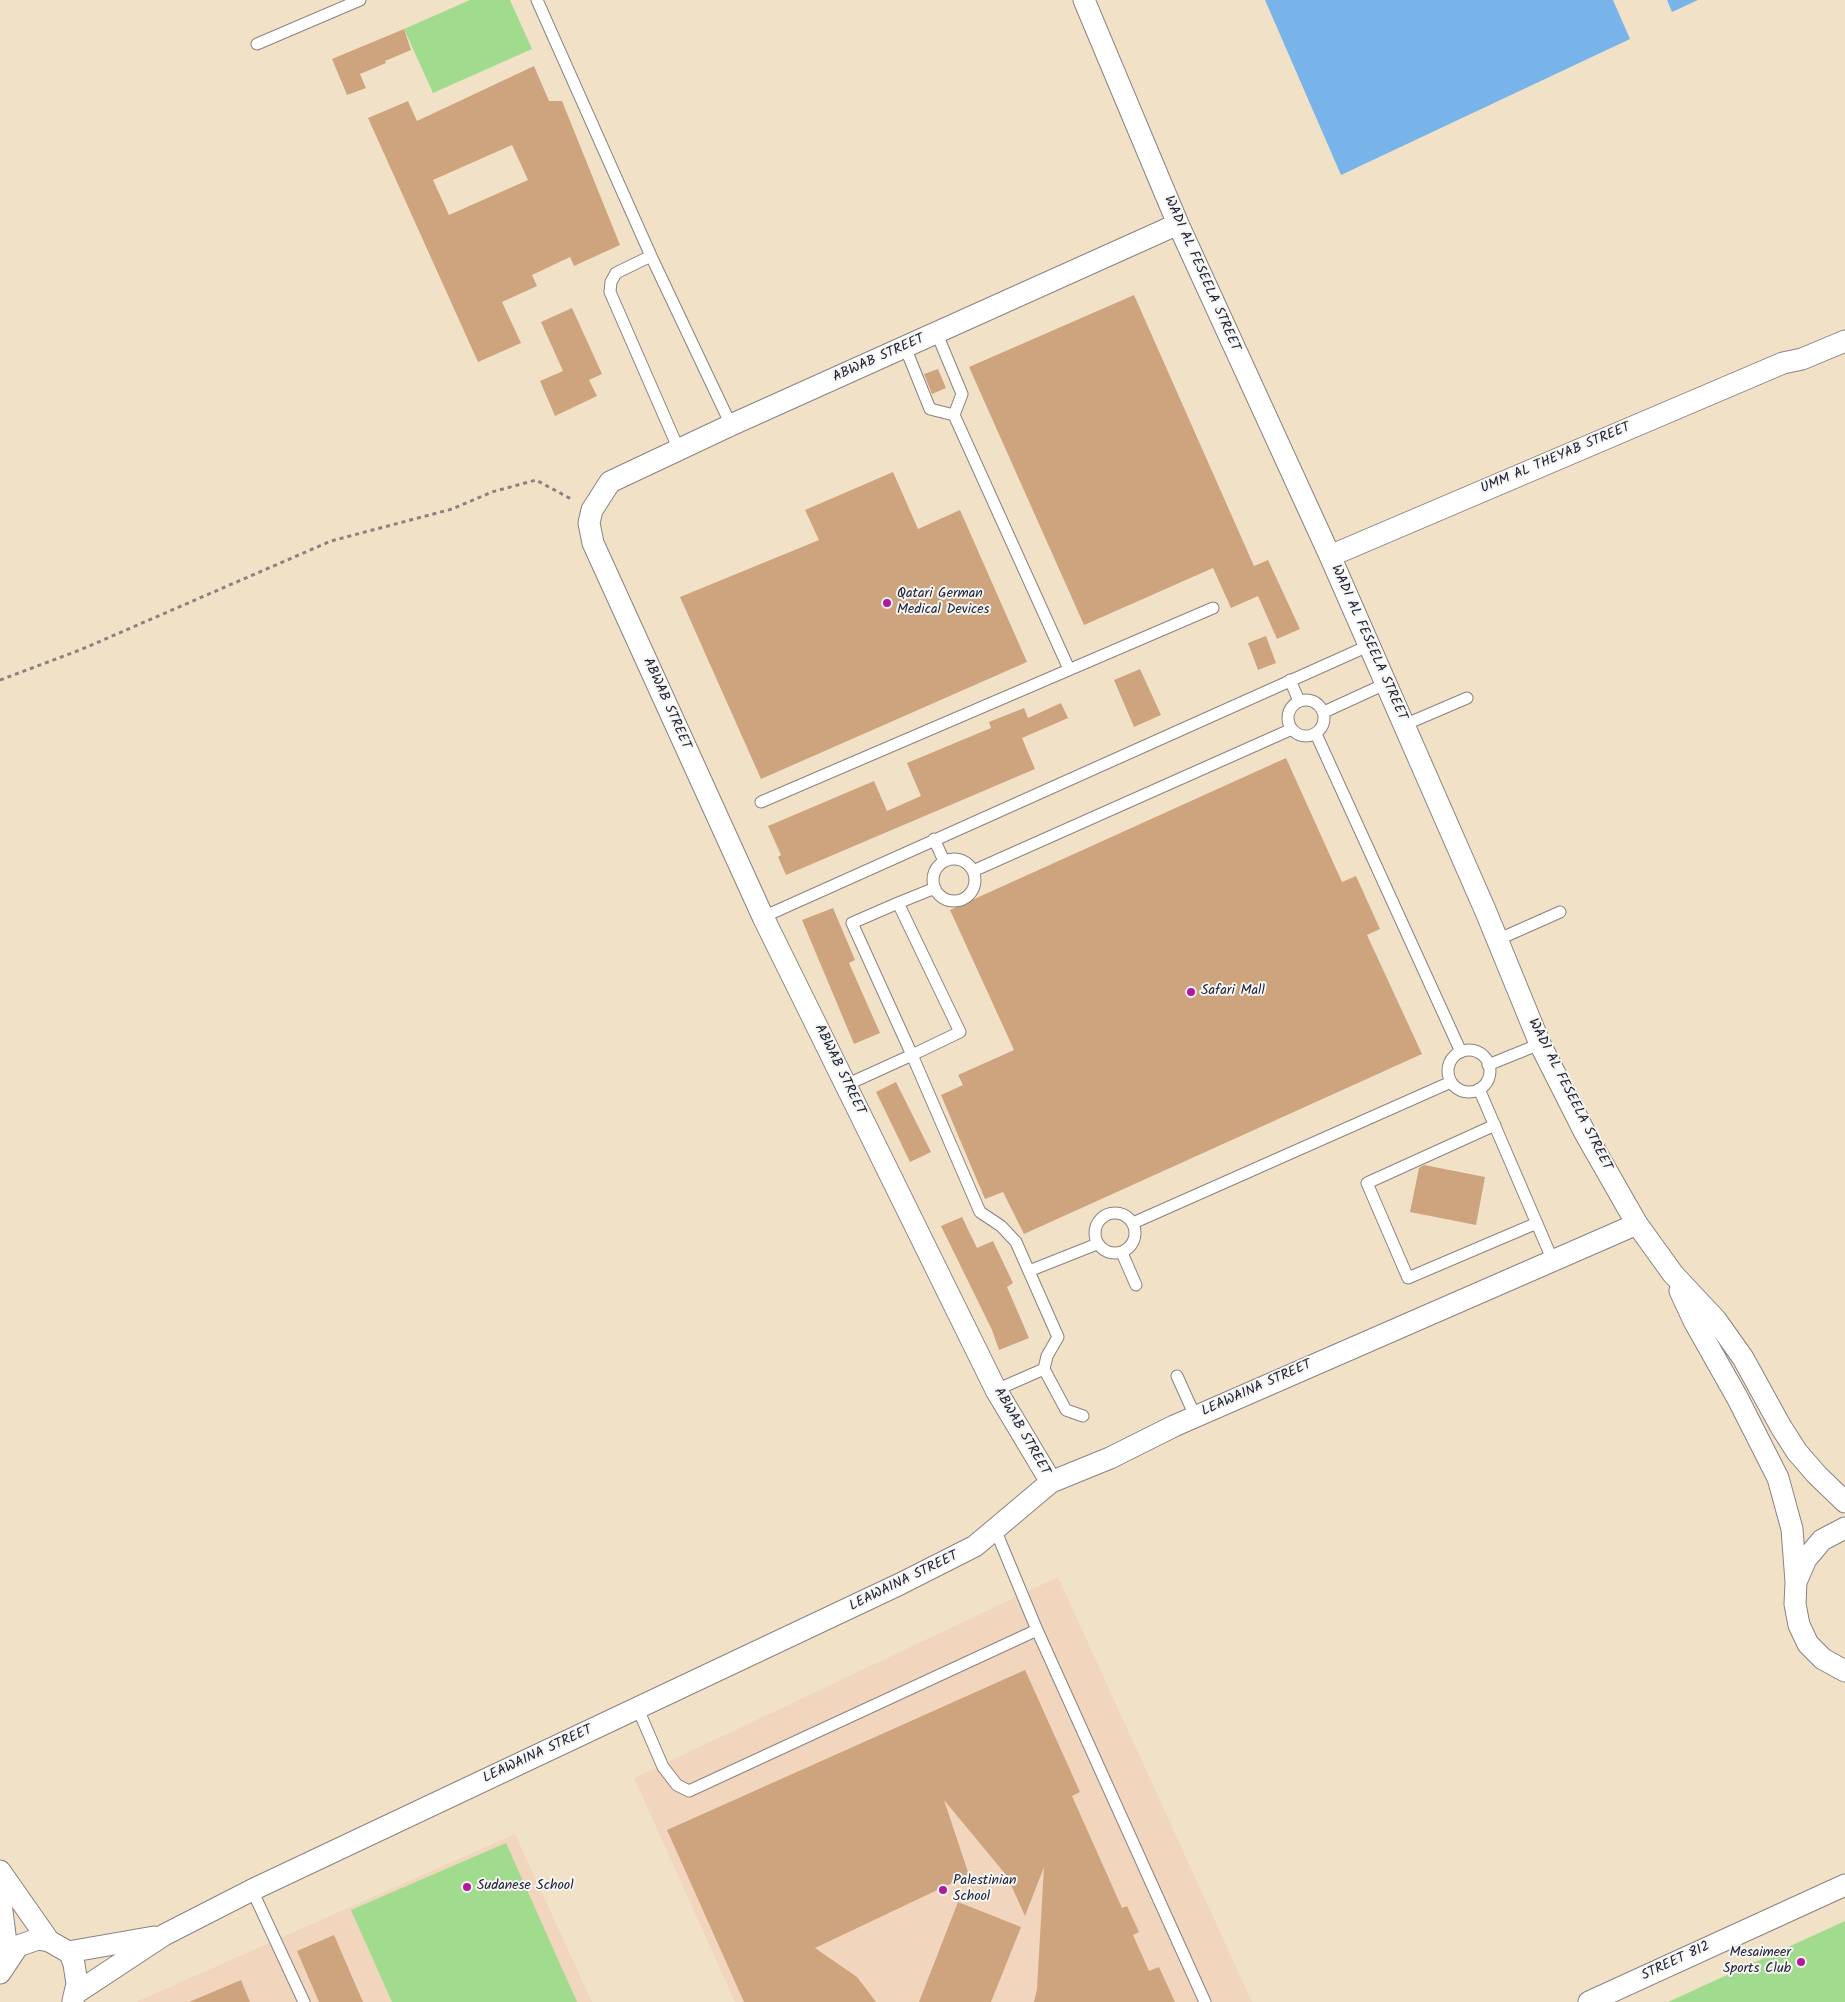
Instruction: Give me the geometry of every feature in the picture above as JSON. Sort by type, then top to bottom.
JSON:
[{"type":"street","name":"WADI AL FESEELA STREET","points":[[1084,0],[1178,224],[1330,556],[1497,940],[1540,1044],[1585,1133],[1638,1224],[1673,1274],[1716,1320],[1742,1358],[1797,1452],[1816,1475],[1845,1502]]},
{"type":"street","name":"ABWAB STREET","points":[[1051,1482],[996,1390],[763,917],[593,544],[589,523],[592,510],[610,482],[731,425],[1178,224]]},
{"type":"street","name":"UMM AL THEYAB STREET","points":[[1782,363],[1807,343],[1845,326]]},
{"type":"street","name":"UMM AL THEYAB STREET","points":[[1330,556],[1782,363],[1802,359],[1845,341]]},
{"type":"street","name":"LEAWAINA STREET","points":[[74,1997],[164,1936],[252,1890],[638,1709],[900,1584],[975,1546],[1051,1482],[1110,1458],[1195,1416],[1638,1224]]},
{"type":"street","name":"WADI AL FESEELA STREET","points":[[1673,1274],[1694,1321],[1738,1399],[1778,1478],[1792,1529],[1796,1582]]},
{"type":"street","points":[[1844,1672],[1823,1659],[1808,1644],[1799,1625],[1794,1604],[1796,1582],[1806,1559],[1822,1540],[1845,1528]]},
{"type":"street","points":[[0,1871],[49,1941]]},
{"type":"street","name":"STREET 812","points":[[1589,2002],[1845,1885]]},
{"type":"street","points":[[0,1895],[4,1966]]},
{"type":"street","name":"LEAWAINA STREET","points":[[68,1952],[164,1936]]},
{"type":"street","points":[[4,1966],[18,1946],[38,1939],[49,1941],[68,1952],[77,1976],[74,1997]]},
{"type":"lane","points":[[256,44],[360,0]]},
{"type":"lane","points":[[537,0],[651,256],[731,425]]},
{"type":"lane","points":[[651,256],[616,273],[611,282],[610,292],[679,450]]},
{"type":"lane","points":[[937,334],[962,394],[954,415],[1069,670]]},
{"type":"lane","points":[[905,347],[930,409],[954,415]]},
{"type":"lane","points":[[761,802],[1213,608]]},
{"type":"lane","points":[[763,917],[1368,646]]},
{"type":"lane","points":[[1290,680],[1299,702]]},
{"type":"lane","points":[[1324,712],[1385,684]]},
{"type":"lane","points":[[1404,725],[1467,698]]},
{"type":"lane","points":[[1309,700],[1315,702],[1324,712],[1324,722],[1316,734],[1300,736],[1292,729],[1288,719],[1289,712],[1299,702],[1309,700]]},
{"type":"lane","points":[[972,871],[1292,729]]},
{"type":"lane","points":[[1316,734],[1462,1052]]},
{"type":"lane","points":[[934,839],[944,861]]},
{"type":"lane","points":[[957,859],[968,865],[972,871],[974,888],[961,900],[944,898],[935,888],[934,874],[944,861],[957,859]]},
{"type":"lane","points":[[935,888],[852,923],[980,1212],[1001,1226],[1016,1242],[1058,1337],[1047,1356],[1044,1369],[1066,1410],[1083,1416]]},
{"type":"lane","points":[[846,1085],[960,1032],[898,903]]},
{"type":"lane","points":[[1497,940],[1560,912]]},
{"type":"lane","points":[[1488,1065],[1540,1044]]},
{"type":"lane","points":[[1471,1051],[1478,1053],[1488,1065],[1488,1079],[1479,1089],[1467,1092],[1455,1087],[1451,1082],[1448,1069],[1450,1063],[1453,1058],[1462,1052],[1471,1051]]},
{"type":"lane","points":[[1132,1223],[1451,1082]]},
{"type":"lane","points":[[1479,1089],[1553,1261]]},
{"type":"lane","points":[[1494,1125],[1367,1183],[1408,1278],[1537,1223]]},
{"type":"lane","points":[[1120,1213],[1132,1223],[1135,1238],[1130,1248],[1122,1253],[1110,1254],[1097,1244],[1095,1229],[1104,1216],[1120,1213]]},
{"type":"lane","points":[[1029,1271],[1097,1244]]},
{"type":"lane","points":[[1122,1253],[1136,1285]]},
{"type":"lane","points":[[996,1390],[1044,1369]]},
{"type":"lane","points":[[1177,1376],[1195,1416]]},
{"type":"lane","points":[[995,1529],[1038,1630],[1205,2002]]},
{"type":"lane","points":[[638,1709],[663,1766],[677,1785],[689,1791],[1038,1630]]},
{"type":"lane","points":[[252,1890],[304,2002]]},
{"type":"path","points":[[0,680],[80,650],[331,541],[452,509],[492,492],[536,480],[592,510]]},
{"type":"shaded area","name":"Palestinian School","points":[[1058,1577],[1252,2002],[735,2002],[634,1778]]},
{"type":"shaded area","name":"Sudanese School","points":[[515,1834],[592,2002],[136,2002]]},
{"type":"green space","points":[[470,0],[510,0],[532,49],[433,93],[404,29]]},
{"type":"green space","name":"Sudanese School","points":[[506,1843],[577,2002],[392,2002],[351,1910]]},
{"type":"green space","name":"Mesaimeer Sports Club","points":[[1845,1921],[1845,2002],[1668,2002]]},
{"type":"water","points":[[1265,0],[1613,0],[1630,39],[1341,175]]},
{"type":"water","points":[[1667,0],[1698,0],[1672,12]]},
{"type":"building","points":[[404,29],[411,50],[360,74],[366,88],[347,95],[332,59]]},
{"type":"building","points":[[534,66],[549,101],[562,101],[620,245],[574,266],[570,257],[532,275],[537,286],[502,302],[521,343],[478,362],[368,118],[408,101],[417,121]],"holes":[[[512,145],[528,180],[449,215],[433,180]]]},
{"type":"building","points":[[1134,295],[1254,566],[1268,560],[1300,629],[1277,639],[1258,596],[1231,608],[1213,568],[1084,625],[969,367]]},
{"type":"building","points":[[572,308],[602,374],[589,380],[597,396],[555,416],[540,381],[563,371],[541,322]]},
{"type":"building","points":[[938,369],[946,388],[932,394],[924,374]]},
{"type":"building","points":[[893,472],[918,529],[960,510],[1027,662],[761,779],[680,597],[819,540],[805,510]]},
{"type":"building","points":[[1266,636],[1276,663],[1258,670],[1248,643]]},
{"type":"building","points":[[1140,669],[1161,715],[1134,727],[1114,680]]},
{"type":"building","points":[[1061,703],[1068,718],[1022,738],[1035,769],[786,875],[778,857],[781,855],[768,826],[874,781],[887,811],[921,796],[907,763],[991,728],[989,722],[1024,708],[1028,718]]},
{"type":"building","name":"Safari Mall","points":[[1286,758],[1342,882],[1356,876],[1380,929],[1367,935],[1422,1054],[1024,1234],[1003,1192],[985,1199],[941,1095],[963,1085],[958,1075],[1014,1050],[950,910]]},
{"type":"building","points":[[833,908],[855,960],[849,963],[880,1033],[854,1044],[802,920]]},
{"type":"building","points":[[896,1082],[931,1152],[910,1162],[876,1092]]},
{"type":"building","points":[[1424,1165],[1485,1177],[1476,1225],[1410,1212],[1419,1168]]},
{"type":"building","points":[[962,1217],[977,1248],[993,1241],[1013,1283],[1007,1287],[1029,1338],[999,1350],[992,1330],[941,1226]]},
{"type":"building","points":[[1025,1670],[1080,1792],[1072,1796],[1122,1908],[1127,1906],[1139,1932],[1133,1935],[1149,1971],[1159,1967],[1175,2002],[1034,2002],[1037,1989],[1044,1867],[1025,1916],[1007,1876],[944,1800],[969,1875],[815,1948],[857,1977],[876,2002],[744,2002],[667,1830]]},
{"type":"building","points":[[958,1902],[1021,1927],[991,2002],[919,2002]]},
{"type":"building","points":[[334,1935],[363,2002],[319,2002],[297,1951]]},
{"type":"building","points":[[241,1980],[250,2002],[189,2002]]},
{"type":"place","name":"Qatari German Medical Devices","points":[[887,603]]},
{"type":"place","name":"Safari Mall","points":[[1191,992]]},
{"type":"place","name":"Sudanese School","points":[[467,1887]]},
{"type":"place","name":"Palestinian School","points":[[943,1890]]},
{"type":"place","name":"Mesaimeer Sports Club","points":[[1801,1962]]}]
